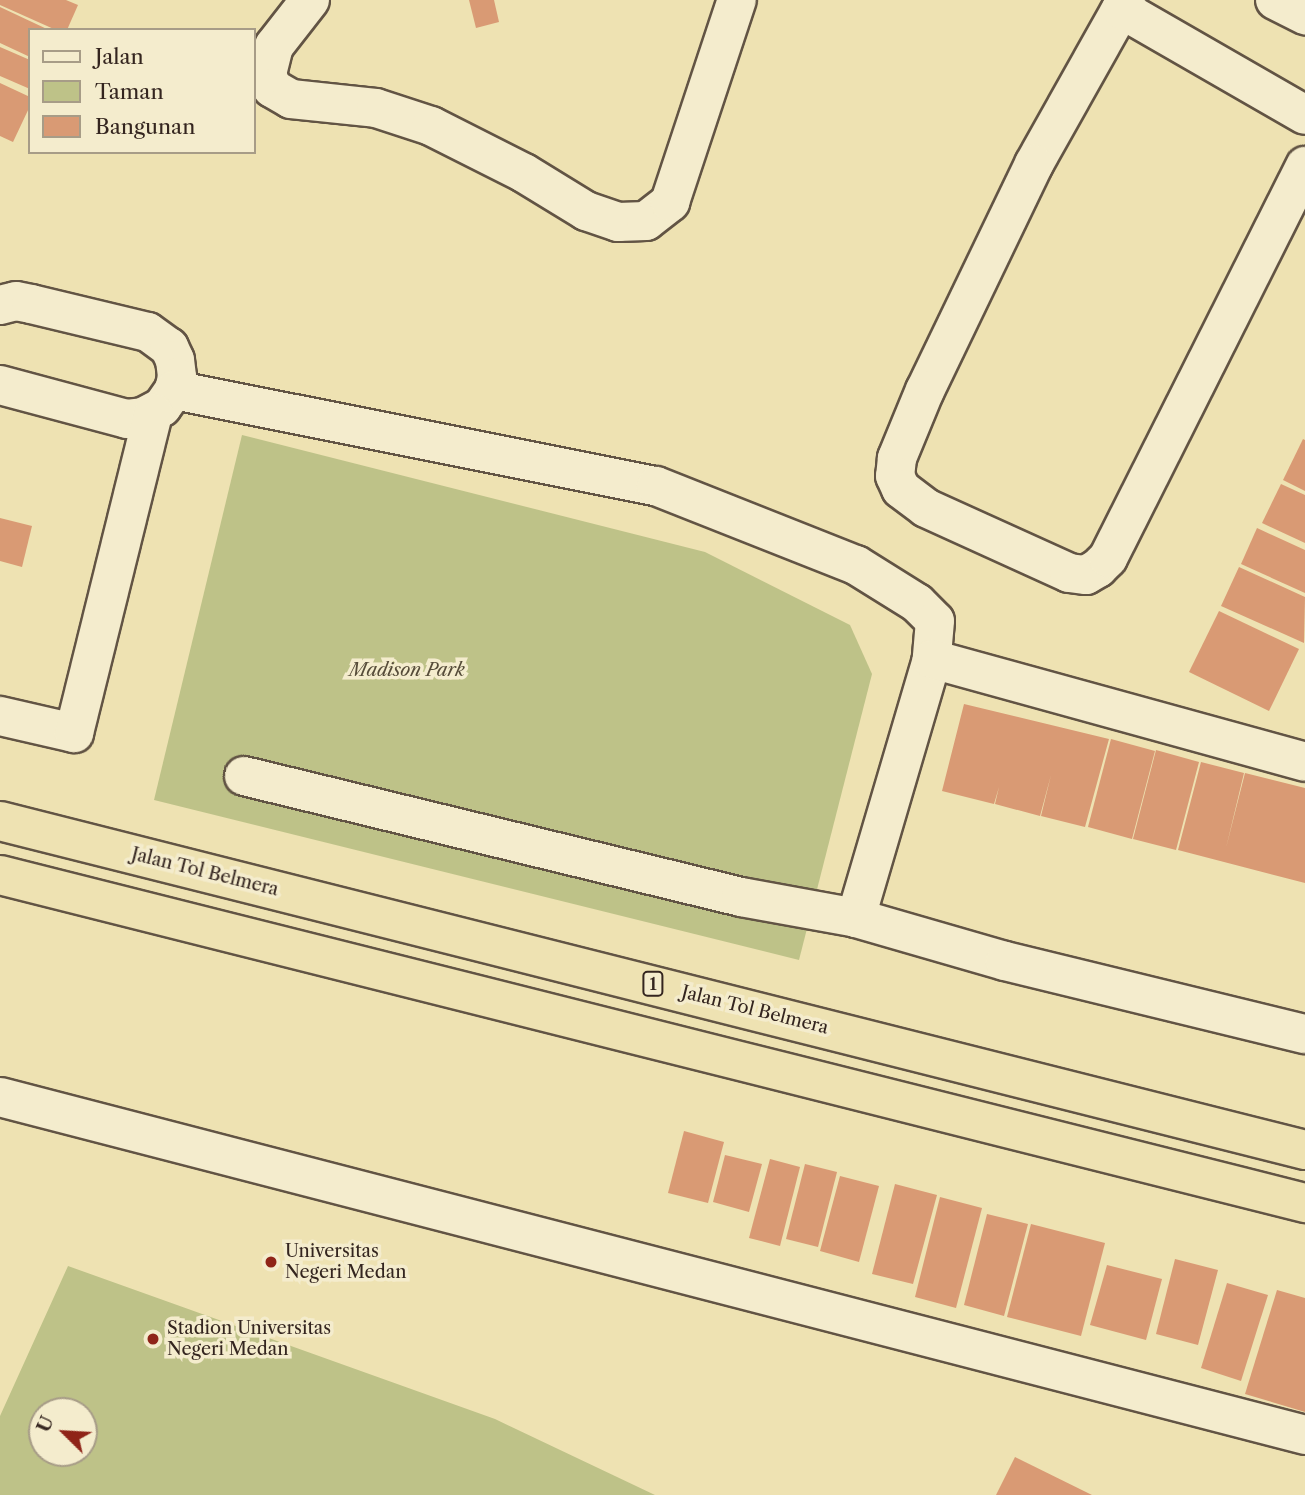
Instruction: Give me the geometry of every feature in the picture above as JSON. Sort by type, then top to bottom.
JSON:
[{"type":"highway","name":"Jalan Tol Belmera","points":[[0,821],[1305,1150]]},
{"type":"highway","points":[[0,875],[1305,1203]]},
{"type":"street","points":[[310,0],[274,46],[267,74],[272,88],[291,99],[376,108],[430,125],[524,173],[586,211],[618,222],[646,221],[670,202],[737,0]]},
{"type":"street","points":[[1275,0],[1305,15]]},
{"type":"street","points":[[1305,115],[1124,4],[1034,164],[925,390],[897,458],[895,476],[901,489],[914,501],[1069,573],[1086,575],[1098,568],[1108,558],[1305,166]]},
{"type":"street","points":[[0,305],[16,301],[148,332],[169,347],[175,360],[177,377],[164,401],[74,733],[0,716]]},
{"type":"street","points":[[0,385],[127,419],[164,401],[656,486],[856,565],[917,603],[935,621],[932,659],[856,918]]},
{"type":"street","points":[[932,659],[1304,759]]},
{"type":"street","points":[[244,776],[741,897],[856,918],[1005,961],[1305,1034]]},
{"type":"street","points":[[0,1097],[1305,1435]]},
{"type":"green space","name":"Madison Park","points":[[242,435],[705,552],[850,625],[872,674],[799,960],[154,800]]},
{"type":"green space","name":"Stadion Universitas Negeri Medan","points":[[68,1266],[495,1419],[655,1495],[0,1495],[0,1416]]},
{"type":"building","points":[[0,0],[66,0],[78,5],[68,28],[52,28],[0,5]]},
{"type":"building","points":[[469,0],[494,0],[499,22],[476,28]]},
{"type":"building","points":[[0,7],[45,28],[28,28],[28,56],[0,43]]},
{"type":"building","points":[[0,47],[28,59],[28,88],[0,76]]},
{"type":"building","points":[[0,83],[28,96],[28,110],[13,142],[0,136]]},
{"type":"building","points":[[1303,439],[1305,440],[1305,491],[1283,480]]},
{"type":"building","points":[[1281,484],[1305,495],[1305,543],[1262,523]]},
{"type":"building","points":[[0,518],[32,526],[22,567],[0,561]]},
{"type":"building","points":[[1257,528],[1305,550],[1305,593],[1241,564]]},
{"type":"building","points":[[1239,567],[1305,597],[1304,643],[1221,606]]},
{"type":"building","points":[[1219,611],[1299,649],[1269,711],[1189,672]]},
{"type":"building","points":[[964,704],[1109,739],[1085,827],[1041,816],[1051,775],[1040,816],[995,804],[999,787],[994,804],[942,791]]},
{"type":"building","points":[[1111,739],[1155,751],[1132,839],[1088,827]]},
{"type":"building","points":[[1156,750],[1199,762],[1176,850],[1133,839]]},
{"type":"building","points":[[1201,762],[1244,773],[1226,848],[1245,773],[1305,788],[1305,883],[1178,850]]},
{"type":"building","points":[[684,1131],[724,1142],[708,1203],[668,1193]]},
{"type":"building","points":[[725,1155],[762,1164],[749,1212],[713,1202]]},
{"type":"building","points":[[770,1159],[800,1167],[780,1246],[749,1238]]},
{"type":"building","points":[[805,1164],[837,1172],[818,1247],[786,1239]]},
{"type":"building","points":[[840,1176],[879,1186],[859,1262],[820,1251]]},
{"type":"building","points":[[895,1184],[937,1195],[913,1284],[872,1274]]},
{"type":"building","points":[[940,1197],[982,1208],[956,1308],[915,1297]]},
{"type":"building","points":[[987,1214],[1028,1224],[1004,1316],[964,1305]]},
{"type":"building","points":[[1031,1224],[1105,1243],[1081,1336],[1007,1317]]},
{"type":"building","points":[[1175,1259],[1218,1270],[1198,1345],[1156,1334]]},
{"type":"building","points":[[1107,1265],[1162,1279],[1146,1340],[1090,1325]]},
{"type":"building","points":[[1227,1283],[1268,1295],[1241,1381],[1201,1368]]},
{"type":"building","points":[[1277,1290],[1305,1298],[1305,1412],[1245,1394]]},
{"type":"building","points":[[1015,1457],[1092,1495],[996,1495]]},
{"type":"place","name":"Universitas Negeri Medan","points":[[271,1262]]},
{"type":"place","name":"Stadion Universitas Negeri Medan","points":[[153,1339]]}]
